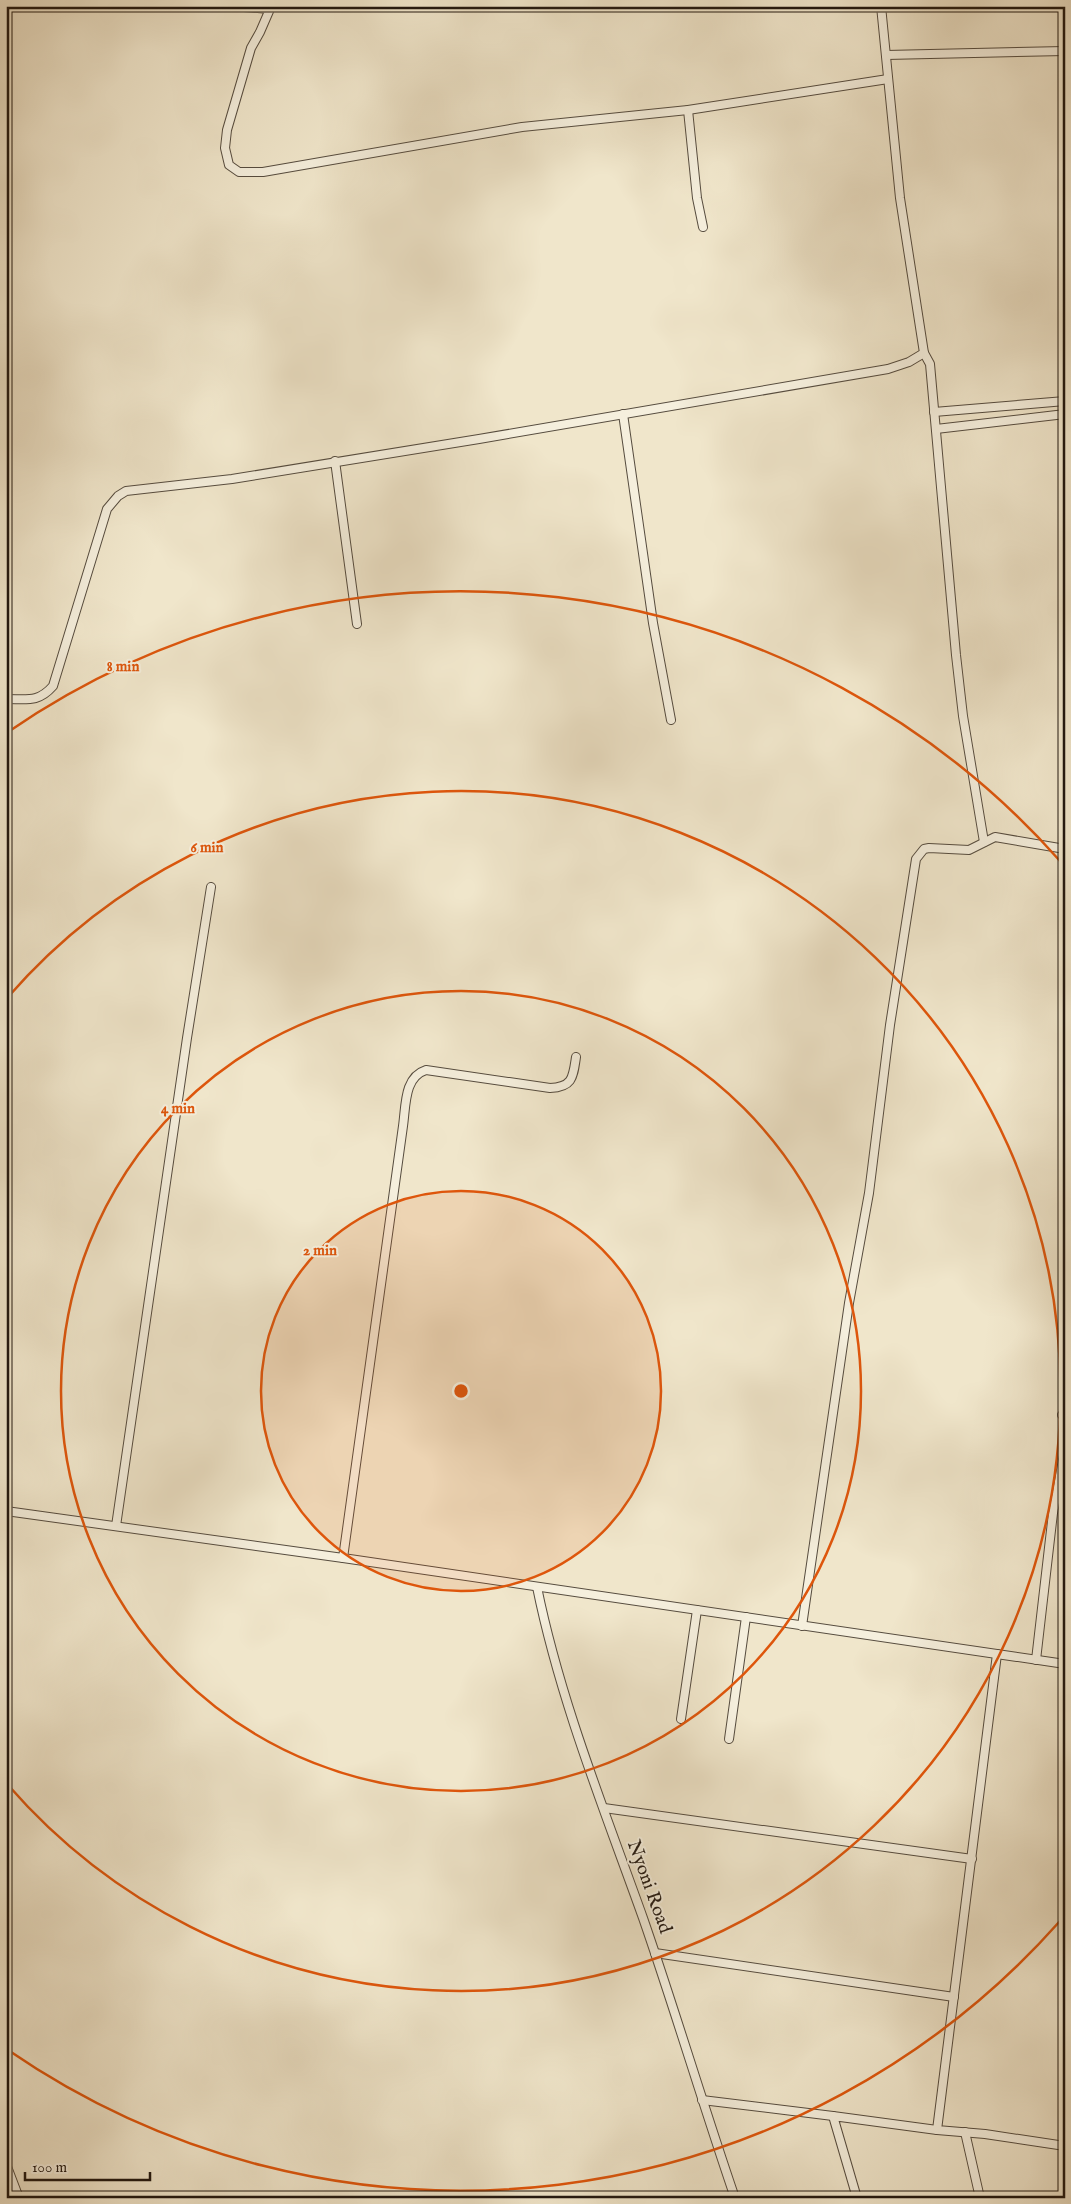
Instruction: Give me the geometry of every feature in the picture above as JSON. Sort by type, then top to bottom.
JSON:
[{"type":"street","points":[[232,6],[270,8],[251,48],[227,130],[226,156],[229,164],[242,174],[263,172],[522,127],[688,110],[888,79]]},
{"type":"street","points":[[881,6],[900,198],[924,352],[930,364],[963,716],[984,842]]},
{"type":"street","points":[[886,55],[1065,51]]},
{"type":"street","points":[[688,110],[697,198],[703,227]]},
{"type":"street","points":[[6,699],[36,699],[53,686],[107,509],[118,496],[126,491],[232,479],[888,369],[909,362],[924,352]]},
{"type":"street","points":[[934,412],[1065,401]]},
{"type":"street","points":[[623,414],[652,623],[672,720]]},
{"type":"street","points":[[936,429],[1065,414]]},
{"type":"street","points":[[335,461],[357,624]]},
{"type":"street","points":[[802,1626],[849,1303],[869,1193],[890,1025],[916,859],[924,850],[940,847],[969,850],[995,837],[1065,849]]},
{"type":"street","points":[[116,1526],[187,1038],[211,887]]},
{"type":"street","points":[[343,1558],[403,1126],[412,1078],[417,1072],[426,1070],[560,1088],[569,1083],[573,1076],[576,1057]]},
{"type":"street","points":[[1036,1660],[1053,1514],[1065,1450]]},
{"type":"street","points":[[6,1511],[343,1558],[1065,1664]]},
{"type":"street","name":"Nyoni Road","points":[[537,1587],[543,1619],[574,1724],[655,1953],[734,2198]]},
{"type":"street","points":[[681,1719],[697,1610]]},
{"type":"street","points":[[729,1739],[746,1617]]},
{"type":"street","points":[[938,2130],[997,1654]]},
{"type":"street","points":[[604,1808],[972,1859]]},
{"type":"street","points":[[655,1953],[954,1997]]},
{"type":"street","points":[[702,2100],[1065,2146]]},
{"type":"street","points":[[833,2116],[857,2198]]},
{"type":"street","points":[[965,2132],[980,2198]]},
{"type":"street","points":[[6,2164],[19,2198]]}]
